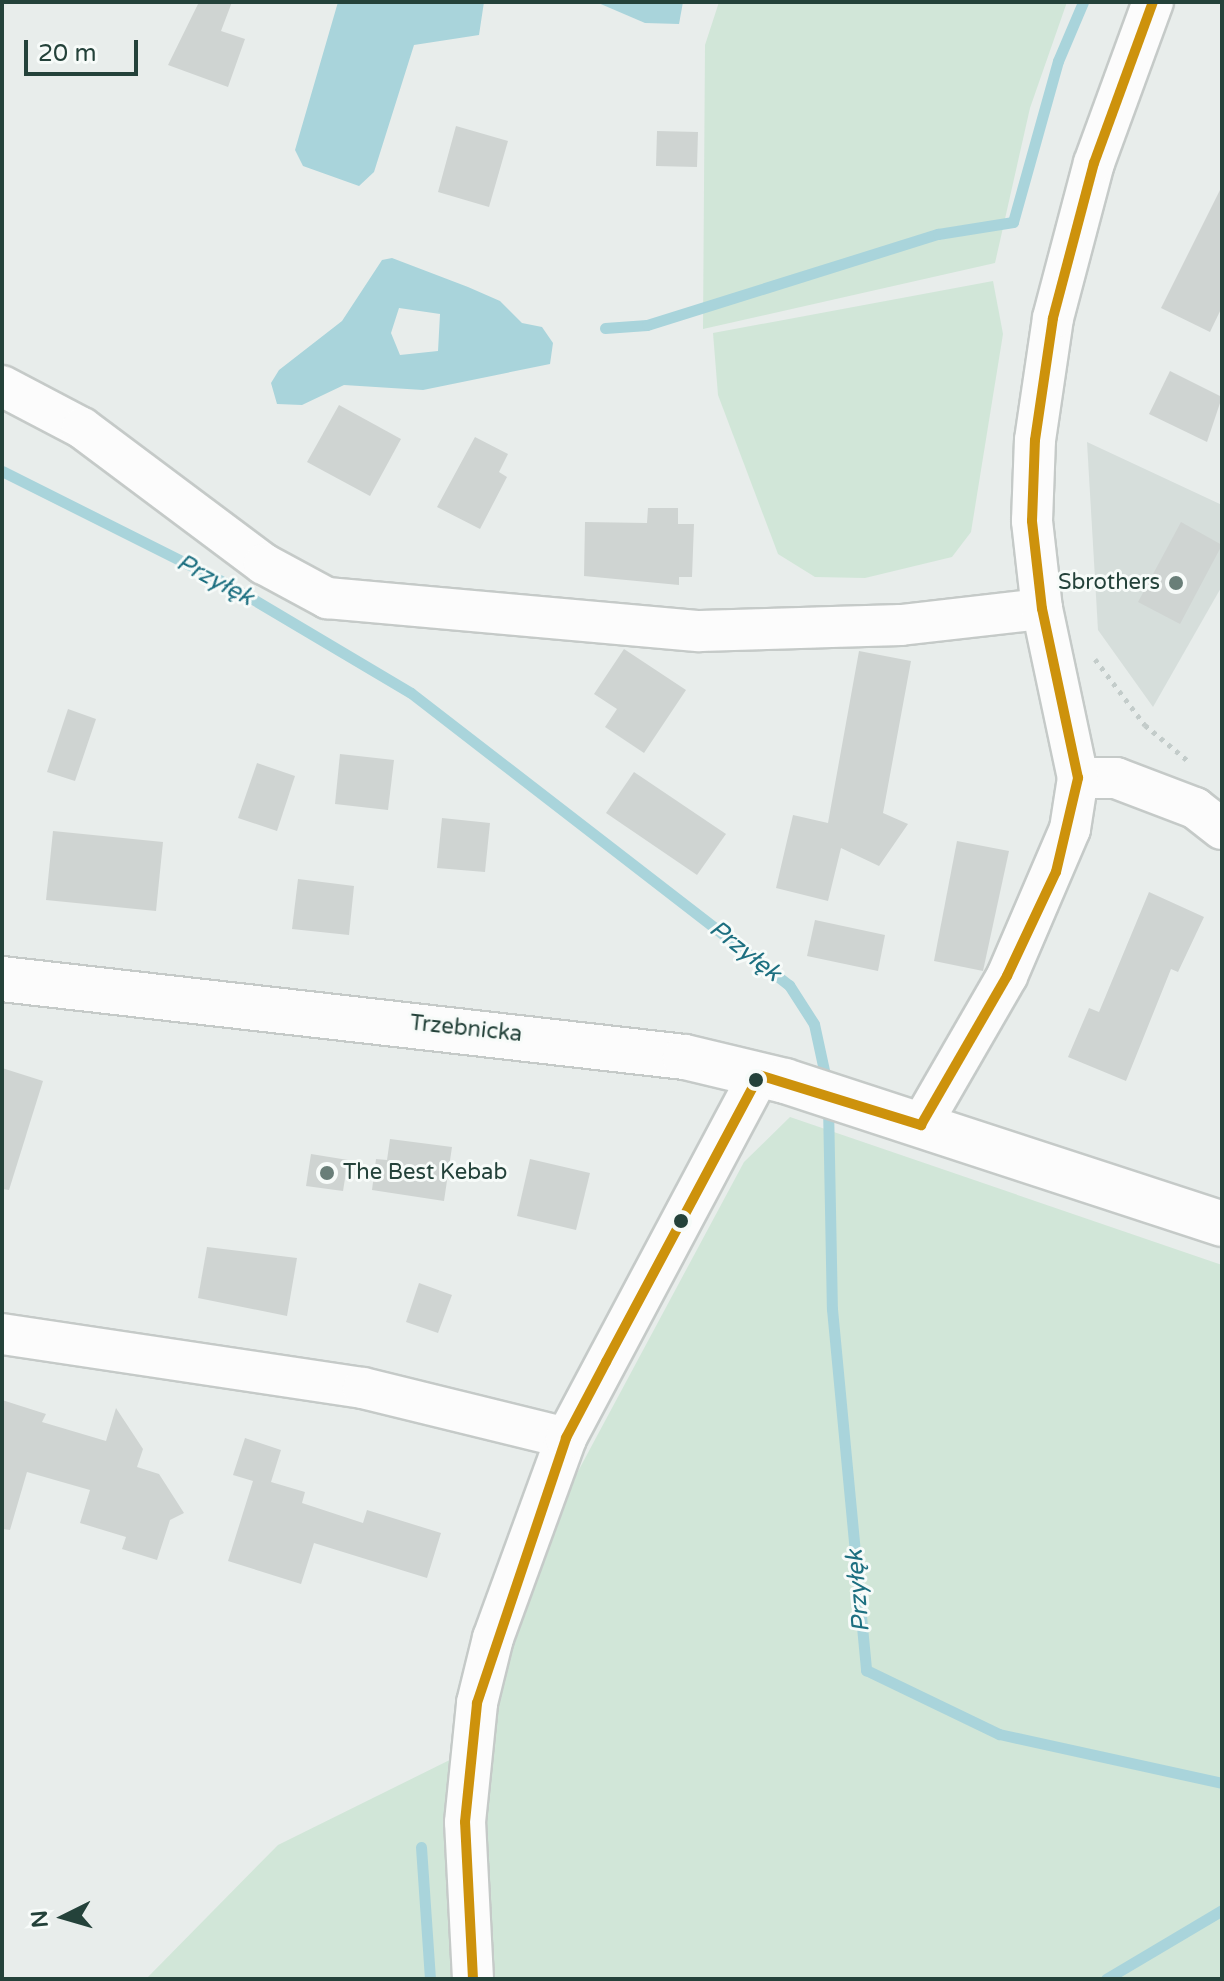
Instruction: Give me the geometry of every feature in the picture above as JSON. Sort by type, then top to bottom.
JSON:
[{"type":"street","points":[[921,1125],[1007,976],[1056,872],[1078,778],[1042,609],[1032,521],[1034,454],[1053,318],[1094,163],[1153,2]]},
{"type":"street","points":[[2,386],[82,428],[264,564],[327,598],[700,631],[901,625],[1042,609]]},
{"type":"street","points":[[1078,778],[1116,778],[1195,808],[1222,829]]},
{"type":"street","name":"Trzebnicka","points":[[2,979],[595,1042],[772,1078],[1222,1224]]},
{"type":"street","points":[[473,1979],[465,1822],[477,1703],[493,1638],[566,1438],[772,1078]]},
{"type":"street","points":[[2,1334],[363,1388],[566,1438]]},
{"type":"path","points":[[1092,654],[1145,725],[1200,771]]},
{"type":"shaded area","points":[[1087,442],[1222,505],[1222,586],[1153,707],[1098,630]]},
{"type":"green space","points":[[719,2],[1067,2],[1030,108],[995,263],[703,329],[705,45]]},
{"type":"green space","points":[[993,281],[1003,334],[971,532],[952,557],[865,578],[815,577],[778,554],[718,395],[713,333]]},
{"type":"green space","points":[[790,1117],[1222,1265],[1222,1979],[146,1979],[278,1845],[482,1744],[508,1645],[568,1490],[744,1162]]},
{"type":"water","points":[[338,2],[484,2],[479,35],[414,45],[374,172],[359,186],[303,166],[295,150]]},
{"type":"water","points":[[596,2],[683,2],[679,24],[645,23]]},
{"type":"water","points":[[392,258],[468,287],[500,301],[522,323],[542,327],[553,343],[550,364],[423,390],[344,385],[302,405],[277,404],[271,383],[279,370],[342,321],[382,260]],"holes":[[[399,308],[440,314],[438,351],[400,355],[391,333]]]},
{"type":"building","points":[[199,2],[232,2],[221,31],[245,39],[228,87],[168,65]]},
{"type":"building","points":[[456,126],[508,141],[489,207],[438,192]]},
{"type":"building","points":[[657,131],[698,132],[697,167],[656,166]]},
{"type":"building","points":[[1222,186],[1222,307],[1210,332],[1161,308]]},
{"type":"building","points":[[1170,371],[1222,397],[1207,442],[1149,414]]},
{"type":"building","points":[[339,405],[401,439],[370,496],[307,462]]},
{"type":"building","points":[[475,437],[508,454],[499,472],[507,477],[480,529],[437,507]]},
{"type":"building","points":[[648,508],[678,508],[678,524],[694,524],[692,577],[679,577],[679,585],[584,576],[585,522],[647,523]]},
{"type":"building","points":[[1181,522],[1222,545],[1180,624],[1138,602]]},
{"type":"building","points":[[624,649],[686,690],[644,753],[605,727],[617,709],[594,694]]},
{"type":"building","points":[[859,651],[911,661],[883,813],[908,824],[879,866],[841,848],[828,901],[776,888],[793,815],[828,823]]},
{"type":"building","points":[[68,709],[96,719],[75,781],[47,772]]},
{"type":"building","points":[[340,754],[394,760],[388,810],[335,804]]},
{"type":"building","points":[[257,763],[295,776],[277,831],[238,818]]},
{"type":"building","points":[[634,772],[726,834],[697,875],[606,813]]},
{"type":"building","points":[[442,818],[490,823],[485,872],[437,868]]},
{"type":"building","points":[[53,831],[163,842],[156,911],[46,900]]},
{"type":"building","points":[[957,841],[1009,851],[983,971],[934,961]]},
{"type":"building","points":[[298,879],[354,886],[349,935],[292,929]]},
{"type":"building","points":[[1149,892],[1204,917],[1178,972],[1171,969],[1126,1081],[1068,1057],[1089,1008],[1099,1012]]},
{"type":"building","points":[[815,920],[885,935],[878,971],[807,956]]},
{"type":"building","points":[[2,1068],[43,1081],[9,1190],[2,1189]]},
{"type":"building","points":[[390,1139],[452,1147],[444,1201],[372,1190],[376,1159],[387,1160]]},
{"type":"building","name":"The Best Kebab","points":[[311,1154],[348,1160],[343,1191],[306,1186]]},
{"type":"building","points":[[530,1159],[590,1173],[576,1230],[517,1216]]},
{"type":"building","points":[[207,1247],[297,1258],[287,1316],[198,1298]]},
{"type":"building","points":[[419,1283],[452,1295],[438,1333],[406,1322]]},
{"type":"building","points":[[2,1400],[46,1414],[42,1422],[106,1441],[116,1408],[143,1449],[137,1467],[159,1474],[184,1513],[170,1520],[157,1560],[122,1549],[126,1537],[80,1523],[90,1490],[27,1472],[10,1530],[2,1529]]},
{"type":"building","points":[[245,1438],[281,1450],[271,1482],[305,1492],[302,1503],[363,1523],[367,1510],[441,1533],[427,1578],[314,1543],[301,1584],[228,1561],[253,1481],[233,1475]]},
{"type":"waterway","points":[[605,328],[647,325],[938,234],[1013,222],[1058,61],[1083,2]]},
{"type":"waterway","name":"Przyłęk","points":[[2,471],[224,582],[411,693],[789,985],[814,1024],[827,1084]]},
{"type":"waterway","name":"Przyłęk","points":[[828,1105],[832,1309],[866,1670],[999,1734],[1222,1783]]},
{"type":"waterway","points":[[421,1847],[430,1979]]},
{"type":"waterway","points":[[1106,1979],[1222,1910]]},
{"type":"transit line","points":[[473,1979],[465,1822],[477,1703],[566,1438],[606,1362],[759,1075],[921,1125],[1007,976],[1056,872],[1078,778],[1042,609],[1032,521],[1035,440],[1053,318],[1094,163],[1153,2]]},
{"type":"place","name":"Sbrothers","points":[[1176,583]]},
{"type":"place","name":"The Best Kebab","points":[[327,1173]]}]
